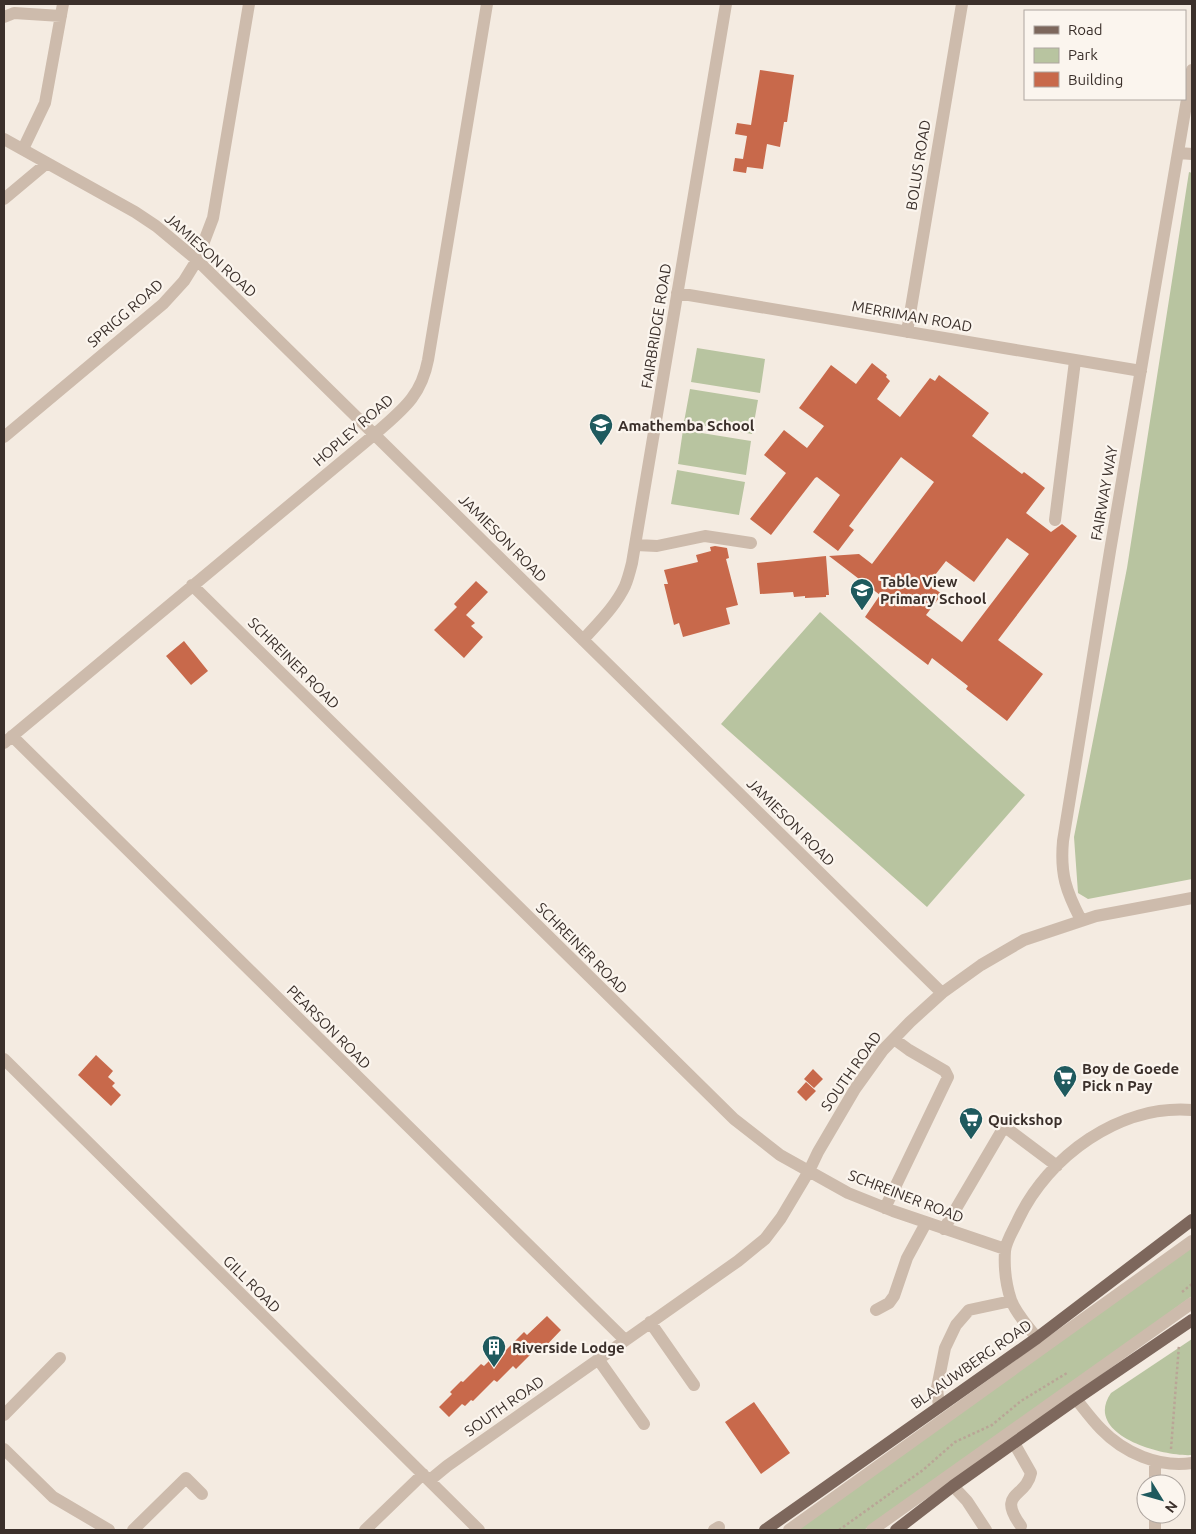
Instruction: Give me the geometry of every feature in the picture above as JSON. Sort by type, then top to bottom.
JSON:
[{"type":"main road","name":"BLAAUWBERG ROAD","points":[[765,1530],[1037,1338],[1192,1220]]},
{"type":"main road","points":[[896,1530],[953,1486],[1192,1320]]},
{"type":"street","name":"SPRIGG ROAD","points":[[4,437],[163,304],[184,281],[197,260],[213,218],[249,4]]},
{"type":"street","name":"HOPLEY ROAD","points":[[8,740],[375,434],[406,407],[418,391],[425,375],[487,4]]},
{"type":"street","name":"FAIRBRIDGE ROAD","points":[[583,640],[606,615],[626,584],[636,545],[726,4]]},
{"type":"street","name":"BOLUS ROAD","points":[[907,332],[962,4]]},
{"type":"street","points":[[4,17],[14,13],[62,10],[45,103],[23,149]]},
{"type":"street","name":"FAIRWAY WAY","points":[[1081,920],[1065,882],[1061,861],[1063,841],[1141,371],[1179,153],[1190,102],[1192,78]]},
{"type":"street","name":"JAMIESON ROAD","points":[[8,141],[135,212],[156,226],[197,260],[942,993]]},
{"type":"street","points":[[1179,153],[1192,154]]},
{"type":"street","points":[[4,200],[47,162]]},
{"type":"street","name":"MERRIMAN ROAD","points":[[678,293],[1141,371]]},
{"type":"street","points":[[1055,520],[1075,360]]},
{"type":"street","points":[[636,545],[657,546],[704,536],[751,543]]},
{"type":"street","name":"SCHREINER ROAD","points":[[192,585],[734,1119],[780,1155],[848,1193],[926,1223],[1005,1249]]},
{"type":"street","name":"PEARSON ROAD","points":[[8,740],[625,1340]]},
{"type":"street","name":"SOUTH ROAD","points":[[365,1530],[426,1477],[447,1466],[765,1239],[781,1218],[809,1171],[854,1089],[883,1050],[942,993],[980,965],[1024,940],[1081,920],[1118,911],[1192,898]]},
{"type":"street","points":[[885,1208],[948,1077],[945,1072],[894,1039]]},
{"type":"street","name":"GILL ROAD","points":[[4,1059],[479,1530]]},
{"type":"street","points":[[1037,1338],[1011,1301],[1006,1275],[1005,1249],[1023,1209],[1047,1176],[1078,1147],[1117,1125],[1152,1113],[1178,1109],[1192,1110]]},
{"type":"street","points":[[944,1229],[1001,1132],[1005,1129],[1009,1130],[1057,1166]]},
{"type":"street","points":[[876,1310],[889,1303],[894,1296],[907,1258],[926,1223]]},
{"type":"street","points":[[788,1530],[1192,1241]]},
{"type":"street","points":[[939,1407],[937,1388],[944,1348],[956,1324],[969,1310],[1011,1301]]},
{"type":"street","points":[[872,1530],[1192,1303]]},
{"type":"street","points":[[650,1322],[694,1385]]},
{"type":"street","points":[[4,1415],[60,1358]]},
{"type":"street","points":[[598,1359],[644,1424]]},
{"type":"street","points":[[1076,1399],[1101,1430],[1131,1452],[1155,1461],[1172,1464],[1192,1463]]},
{"type":"street","points":[[1014,1443],[1031,1473],[1030,1478],[1011,1503],[1011,1509],[1021,1526]]},
{"type":"street","points":[[4,1449],[53,1497],[109,1530]]},
{"type":"street","points":[[1155,1461],[1155,1474]]},
{"type":"street","points":[[133,1530],[186,1478],[202,1494]]},
{"type":"street","points":[[953,1486],[967,1501],[986,1530]]},
{"type":"path","points":[[1177,1295],[1192,1284]]},
{"type":"path","points":[[1170,1452],[1179,1344]]},
{"type":"path","points":[[839,1530],[923,1470],[955,1442],[992,1425],[1021,1401],[1070,1372]]},
{"type":"green space","points":[[1189,172],[1192,173],[1192,879],[1088,899],[1078,893],[1074,837],[1127,568]]},
{"type":"green space","points":[[697,348],[765,359],[760,393],[691,382]]},
{"type":"green space","points":[[690,389],[758,400],[752,434],[684,422]]},
{"type":"green space","points":[[683,430],[751,441],[746,475],[678,464]]},
{"type":"green space","points":[[677,470],[745,482],[739,515],[671,504]]},
{"type":"green space","points":[[820,612],[1025,795],[927,907],[721,724]]},
{"type":"green space","points":[[1192,1244],[1192,1296],[1073,1383],[864,1530],[795,1530]]},
{"type":"green space","points":[[1192,1339],[1192,1455],[1179,1455],[1146,1447],[1116,1432],[1107,1421],[1105,1408],[1111,1393]]},
{"type":"building","points":[[760,70],[794,75],[787,122],[784,122],[780,147],[767,144],[763,169],[747,167],[746,173],[733,171],[735,158],[743,159],[747,136],[735,134],[737,123],[751,125]]},
{"type":"building","points":[[872,363],[887,375],[886,377],[890,381],[877,399],[900,417],[930,378],[935,381],[939,375],[989,413],[972,436],[1022,474],[1024,472],[1045,488],[1026,513],[1051,532],[1062,524],[1077,536],[998,640],[1043,674],[1007,721],[966,689],[968,686],[932,658],[928,665],[865,617],[880,595],[829,556],[859,554],[872,564],[934,482],[901,457],[849,526],[854,530],[838,551],[813,532],[840,495],[817,477],[771,535],[750,519],[786,473],[764,455],[784,430],[807,448],[824,426],[799,408],[831,365],[856,384]],"holes":[[[1007,538],[1029,554],[962,642],[926,615],[942,594],[928,584],[946,561],[974,582]]]},
{"type":"building","points":[[710,547],[727,548],[729,558],[726,559],[738,605],[726,608],[730,624],[683,637],[679,623],[674,625],[664,584],[668,584],[664,570],[698,562],[696,555],[711,551]]},
{"type":"building","points":[[826,556],[829,595],[826,595],[826,597],[794,597],[793,592],[760,594],[757,563]]},
{"type":"building","points":[[476,581],[488,592],[466,615],[475,623],[471,626],[483,637],[464,658],[434,630],[457,607],[454,604]]},
{"type":"building","points":[[184,641],[208,671],[191,685],[166,656]]},
{"type":"building","points":[[96,1055],[113,1071],[108,1077],[115,1083],[112,1086],[121,1095],[111,1106],[78,1075]]},
{"type":"building","points":[[813,1069],[823,1079],[814,1088],[804,1079]]},
{"type":"building","points":[[806,1082],[816,1091],[806,1101],[797,1092]]},
{"type":"building","name":"Riverside Lodge","points":[[547,1316],[561,1330],[541,1351],[537,1348],[516,1369],[513,1366],[497,1382],[494,1380],[473,1401],[471,1400],[465,1406],[462,1404],[449,1417],[439,1407],[452,1394],[450,1392],[481,1364],[484,1366],[503,1347],[506,1350],[524,1332],[527,1335]]},
{"type":"building","points":[[754,1402],[790,1453],[761,1474],[725,1422]]},
{"type":"place","name":"Amathemba School","points":[[601,446]]},
{"type":"place","name":"Table View Primary School","points":[[862,611]]},
{"type":"place","name":"Boy de Goede Pick n Pay","points":[[1065,1098]]},
{"type":"place","name":"Quickshop","points":[[971,1140]]},
{"type":"place","name":"Riverside Lodge","points":[[494,1368]]}]
